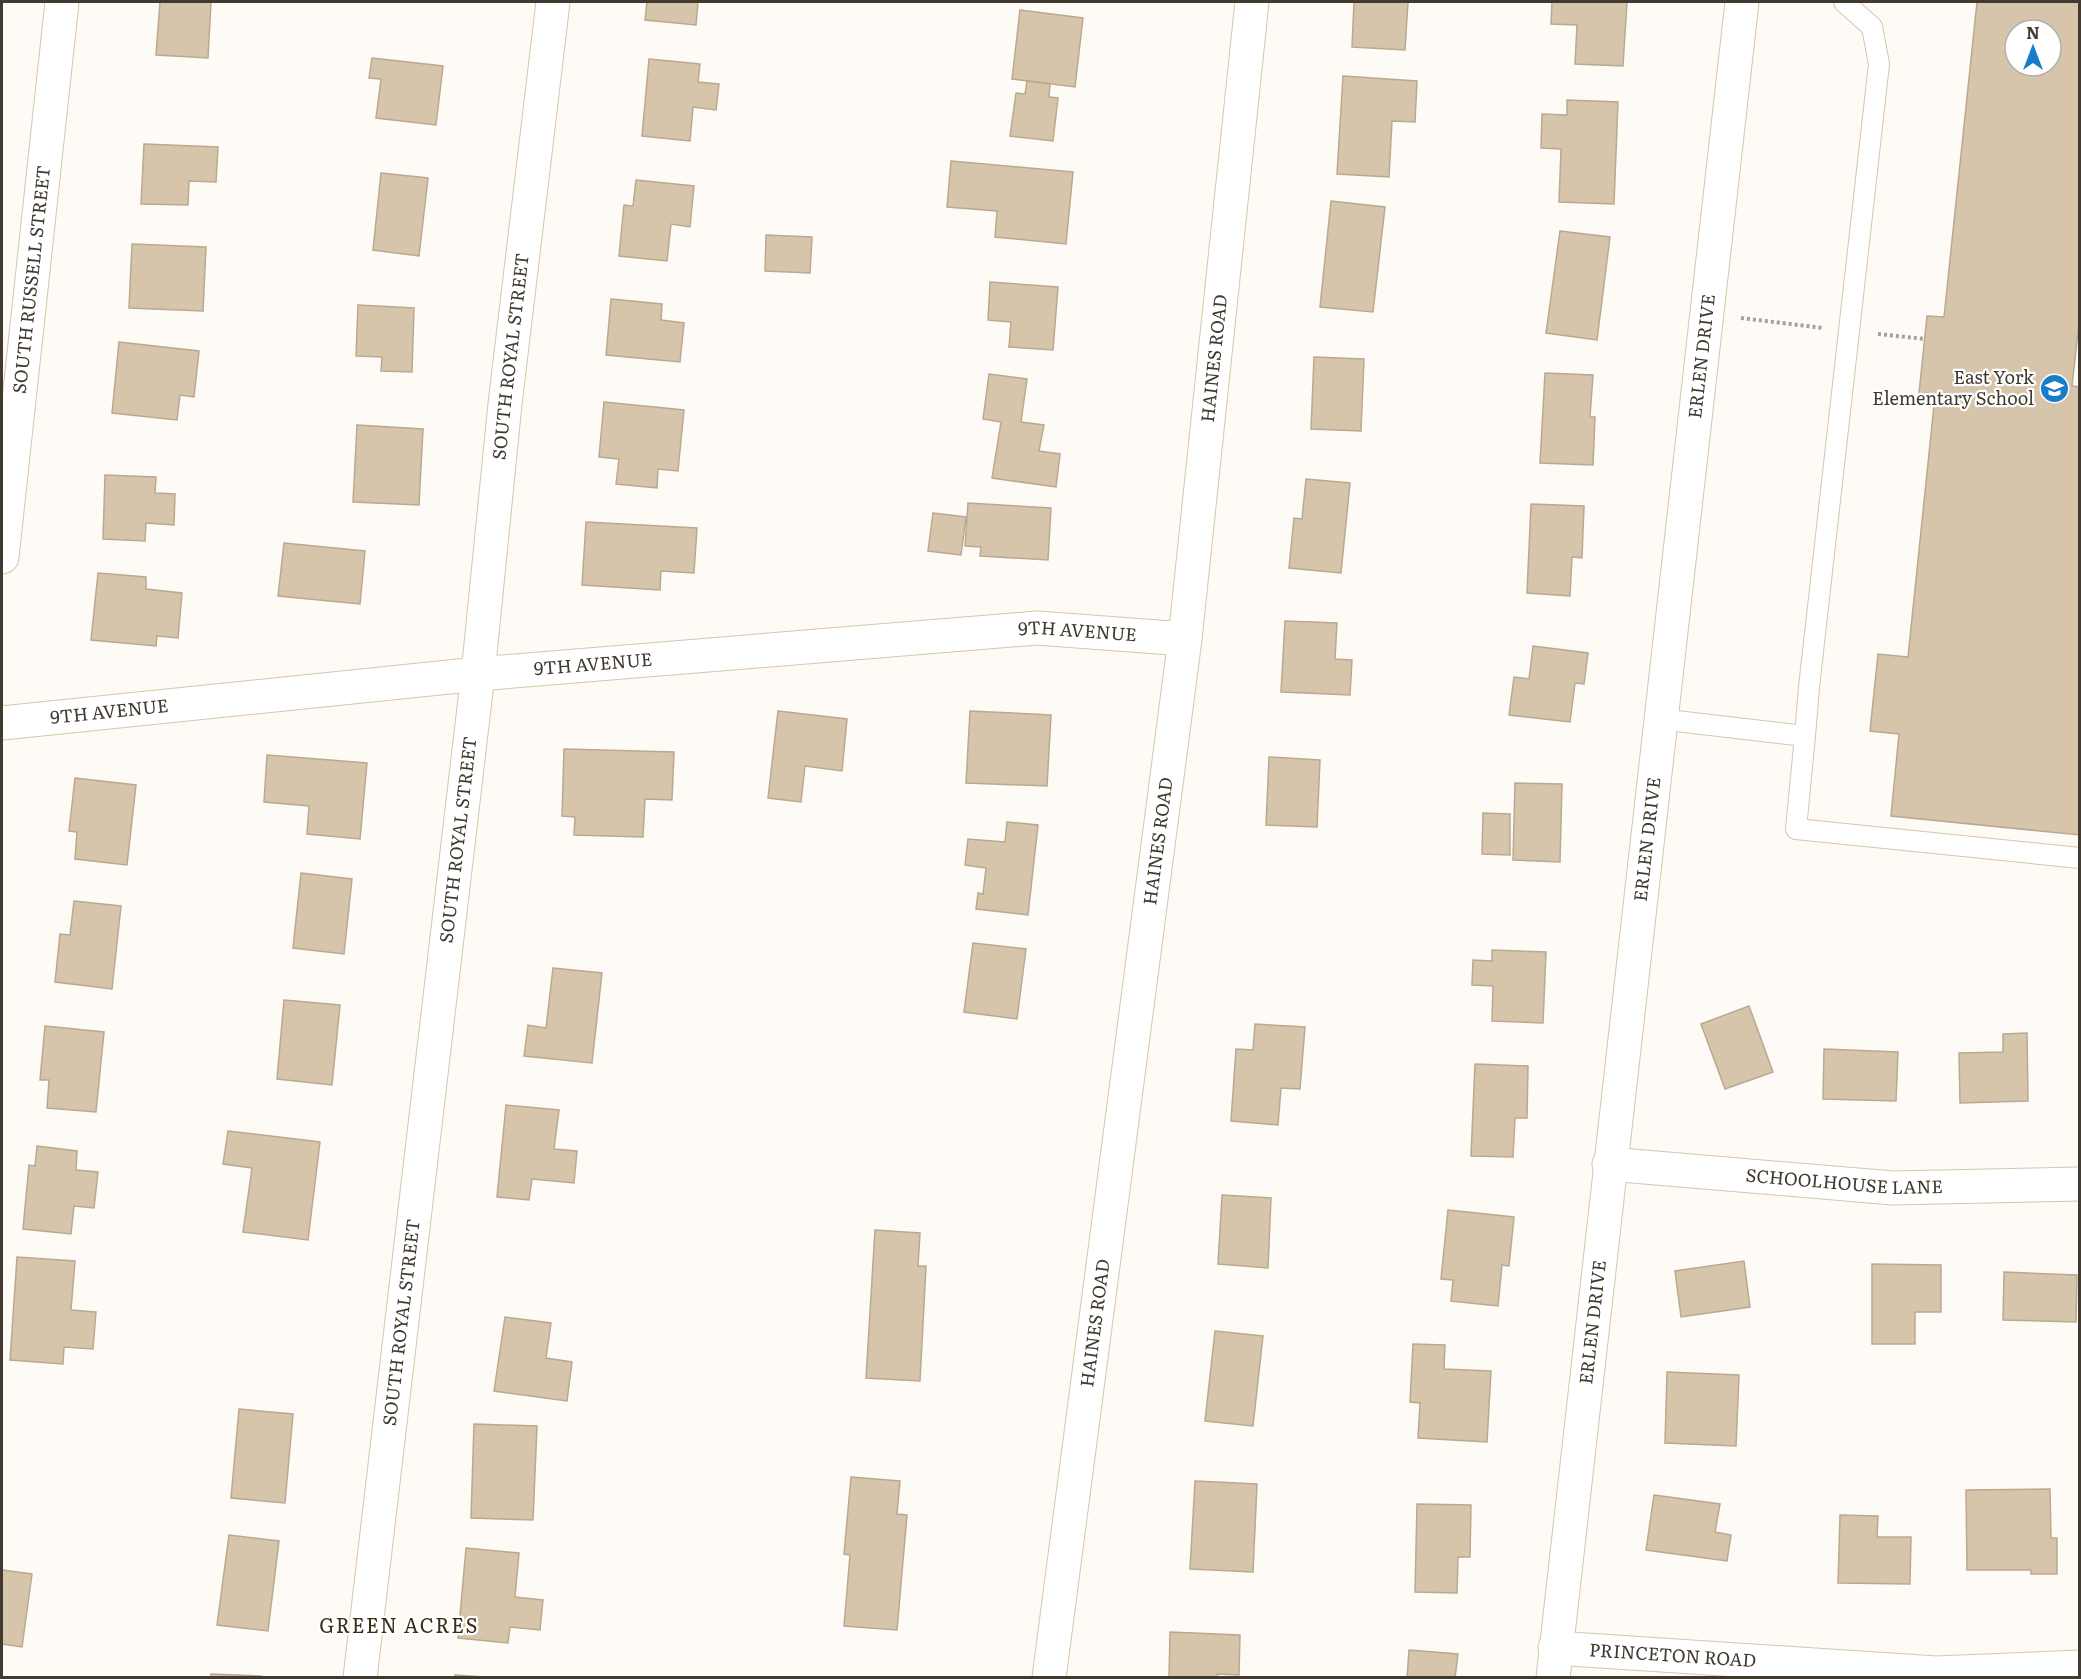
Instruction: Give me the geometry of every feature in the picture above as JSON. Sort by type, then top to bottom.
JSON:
[{"type":"street","name":"SOUTH RUSSELL STREET","points":[[2,557],[62,2]]},
{"type":"street","name":"SOUTH ROYAL STREET","points":[[360,1677],[553,2]]},
{"type":"street","name":"HAINES ROAD","points":[[1049,1677],[1185,639],[1252,2]]},
{"type":"street","name":"ERLEN DRIVE","points":[[1554,1663],[1659,719],[1742,2]]},
{"type":"street","name":"9TH AVENUE","points":[[2,723],[477,674],[1037,628],[1185,639]]},
{"type":"street","name":"SCHOOLHOUSE LANE","points":[[1609,1164],[1893,1188],[2079,1184]]},
{"type":"street","name":"PRINCETON ROAD","points":[[1554,1663],[1936,1673],[2079,1667]]},
{"type":"lane","points":[[1844,2],[1872,27],[1880,64],[1809,687],[1796,829],[2079,858]]},
{"type":"lane","points":[[1659,719],[1805,736]]},
{"type":"path","points":[[1706,314],[1925,339]]},
{"type":"building","points":[[160,2],[211,2],[208,58],[156,55]]},
{"type":"building","points":[[647,2],[698,2],[696,25],[645,20]]},
{"type":"building","points":[[1354,2],[1408,2],[1405,50],[1352,47]]},
{"type":"building","points":[[1552,2],[1627,2],[1623,66],[1575,64],[1577,25],[1551,24]]},
{"type":"building","points":[[1977,2],[2080,2],[2080,313],[2072,386],[2080,387],[2080,835],[1891,816],[1899,734],[1870,731],[1878,654],[1908,657],[1934,405],[1918,403],[1927,316],[1944,317]]},
{"type":"building","points":[[1020,10],[1083,18],[1075,87],[1012,79]]},
{"type":"building","points":[[372,58],[443,66],[436,125],[376,118],[381,79],[369,78]]},
{"type":"building","points":[[649,59],[700,64],[698,82],[719,84],[716,110],[693,107],[690,141],[642,136]]},
{"type":"building","points":[[1343,76],[1417,81],[1415,122],[1392,121],[1389,177],[1337,174]]},
{"type":"building","points":[[1027,81],[1050,84],[1049,97],[1058,98],[1053,141],[1010,136],[1016,93],[1025,94]]},
{"type":"building","points":[[1567,100],[1618,102],[1614,204],[1559,202],[1561,149],[1541,148],[1542,114],[1567,115]]},
{"type":"building","points":[[144,144],[218,147],[216,182],[189,181],[188,205],[141,204]]},
{"type":"building","points":[[951,161],[1073,172],[1066,244],[995,237],[997,211],[947,207]]},
{"type":"building","points":[[381,173],[428,178],[419,256],[373,250]]},
{"type":"building","points":[[636,180],[694,186],[690,227],[671,224],[667,261],[619,256],[624,205],[633,206]]},
{"type":"building","points":[[1331,201],[1385,207],[1373,312],[1320,307]]},
{"type":"building","points":[[1560,231],[1610,237],[1597,340],[1546,333]]},
{"type":"building","points":[[766,235],[812,237],[810,273],[765,271]]},
{"type":"building","points":[[132,244],[206,247],[203,311],[129,308]]},
{"type":"building","points":[[990,282],[1058,287],[1053,350],[1009,347],[1011,322],[988,320]]},
{"type":"building","points":[[611,299],[662,304],[661,320],[684,323],[680,362],[606,355]]},
{"type":"building","points":[[358,305],[414,308],[412,372],[381,371],[382,357],[356,356]]},
{"type":"building","points":[[119,342],[199,351],[194,397],[180,395],[177,420],[112,413]]},
{"type":"building","points":[[1314,357],[1364,359],[1361,431],[1311,429]]},
{"type":"building","points":[[1545,373],[1593,375],[1590,417],[1595,417],[1593,465],[1540,463]]},
{"type":"building","points":[[989,374],[1027,379],[1021,422],[1044,425],[1039,451],[1060,454],[1056,487],[992,478],[1001,422],[983,419]]},
{"type":"building","points":[[604,402],[684,410],[678,471],[658,469],[657,488],[616,484],[619,459],[599,457]]},
{"type":"building","points":[[357,425],[423,429],[419,505],[353,502]]},
{"type":"building","points":[[105,475],[156,477],[155,493],[175,494],[174,525],[146,523],[145,541],[103,539]]},
{"type":"building","points":[[1306,479],[1350,483],[1341,573],[1289,568],[1294,518],[1302,519]]},
{"type":"building","points":[[968,503],[1051,508],[1048,560],[980,556],[981,547],[965,546]]},
{"type":"building","points":[[1531,504],[1584,506],[1582,558],[1572,557],[1570,596],[1527,593]]},
{"type":"building","points":[[933,513],[966,517],[961,555],[928,551]]},
{"type":"building","points":[[586,522],[697,528],[694,573],[661,571],[660,590],[582,585]]},
{"type":"building","points":[[284,543],[365,551],[360,604],[278,596]]},
{"type":"building","points":[[98,573],[146,577],[146,589],[182,593],[178,638],[157,636],[156,646],[91,640]]},
{"type":"building","points":[[1285,621],[1337,623],[1335,659],[1352,660],[1350,695],[1281,692]]},
{"type":"building","points":[[1533,646],[1588,653],[1584,684],[1575,683],[1570,722],[1509,715],[1514,677],[1529,679]]},
{"type":"building","points":[[778,711],[847,719],[842,771],[805,766],[801,802],[768,798]]},
{"type":"building","points":[[970,711],[1051,715],[1047,786],[966,783]]},
{"type":"building","points":[[564,749],[674,752],[672,800],[645,799],[643,837],[574,835],[575,817],[562,816]]},
{"type":"building","points":[[267,755],[367,763],[360,839],[307,834],[309,806],[264,802]]},
{"type":"building","points":[[1269,757],[1320,760],[1317,827],[1266,825]]},
{"type":"building","points":[[75,778],[136,785],[127,865],[75,859],[77,832],[69,831]]},
{"type":"building","points":[[1515,783],[1562,784],[1560,862],[1513,860]]},
{"type":"building","points":[[1483,813],[1510,814],[1510,855],[1482,854]]},
{"type":"building","points":[[1007,822],[1038,825],[1028,915],[976,909],[978,893],[983,894],[986,868],[965,865],[968,839],[1005,842]]},
{"type":"building","points":[[301,873],[352,879],[344,954],[293,948]]},
{"type":"building","points":[[74,901],[121,906],[112,989],[55,982],[60,934],[70,935]]},
{"type":"building","points":[[973,943],[1026,949],[1017,1019],[964,1012]]},
{"type":"building","points":[[1492,950],[1546,952],[1543,1023],[1492,1021],[1493,986],[1472,985],[1473,960],[1492,961]]},
{"type":"building","points":[[553,968],[602,973],[592,1063],[524,1056],[528,1025],[546,1028]]},
{"type":"building","points":[[284,1000],[340,1005],[332,1085],[277,1079]]},
{"type":"building","points":[[1749,1006],[1773,1072],[1725,1089],[1701,1024]]},
{"type":"building","points":[[1255,1024],[1305,1027],[1300,1089],[1281,1088],[1278,1125],[1231,1121],[1236,1049],[1253,1050]]},
{"type":"building","points":[[45,1026],[104,1032],[96,1112],[47,1108],[49,1080],[40,1080]]},
{"type":"building","points":[[2027,1033],[2028,1101],[1960,1103],[1959,1053],[2003,1052],[2003,1034]]},
{"type":"building","points":[[1824,1049],[1898,1052],[1896,1101],[1823,1099]]},
{"type":"building","points":[[1475,1064],[1528,1066],[1527,1118],[1515,1118],[1513,1157],[1471,1156]]},
{"type":"building","points":[[506,1105],[559,1110],[554,1149],[577,1151],[574,1183],[532,1179],[529,1200],[497,1197]]},
{"type":"building","points":[[228,1131],[320,1142],[308,1240],[243,1232],[252,1168],[223,1164]]},
{"type":"building","points":[[37,1146],[77,1151],[76,1170],[98,1172],[94,1208],[74,1206],[71,1234],[23,1229],[29,1165],[35,1166]]},
{"type":"building","points":[[1222,1195],[1271,1198],[1268,1268],[1218,1264]]},
{"type":"building","points":[[1448,1210],[1514,1217],[1509,1266],[1502,1265],[1498,1306],[1451,1301],[1453,1280],[1441,1279]]},
{"type":"building","points":[[875,1230],[920,1233],[918,1266],[926,1266],[920,1381],[866,1378]]},
{"type":"building","points":[[17,1257],[75,1261],[71,1310],[96,1312],[93,1349],[64,1347],[63,1364],[10,1360]]},
{"type":"building","points":[[1744,1261],[1750,1307],[1681,1317],[1675,1271]]},
{"type":"building","points":[[1872,1264],[1941,1265],[1941,1312],[1915,1312],[1915,1344],[1872,1344]]},
{"type":"building","points":[[2004,1272],[2077,1275],[2076,1322],[2003,1320]]},
{"type":"building","points":[[505,1317],[551,1323],[546,1358],[572,1362],[567,1401],[494,1391]]},
{"type":"building","points":[[1215,1331],[1263,1336],[1253,1426],[1205,1421]]},
{"type":"building","points":[[1413,1344],[1445,1345],[1444,1369],[1491,1371],[1487,1442],[1418,1438],[1420,1403],[1410,1402]]},
{"type":"building","points":[[1667,1372],[1739,1375],[1736,1446],[1665,1443]]},
{"type":"building","points":[[239,1409],[293,1414],[285,1503],[231,1498]]},
{"type":"building","points":[[474,1424],[537,1426],[533,1520],[471,1518]]},
{"type":"building","points":[[851,1477],[900,1481],[897,1514],[907,1515],[897,1630],[844,1626],[850,1555],[844,1554]]},
{"type":"building","points":[[1195,1481],[1257,1484],[1253,1572],[1190,1569]]},
{"type":"building","points":[[2050,1489],[2051,1538],[2057,1538],[2057,1574],[2031,1574],[2031,1570],[1967,1570],[1966,1490]]},
{"type":"building","points":[[1654,1495],[1720,1504],[1715,1532],[1731,1535],[1727,1561],[1646,1550]]},
{"type":"building","points":[[1417,1504],[1471,1505],[1470,1557],[1458,1557],[1457,1593],[1415,1592]]},
{"type":"building","points":[[1840,1515],[1878,1516],[1877,1537],[1911,1537],[1910,1584],[1838,1583]]},
{"type":"building","points":[[229,1535],[279,1541],[268,1631],[217,1625]]},
{"type":"building","points":[[466,1548],[519,1553],[515,1597],[543,1600],[540,1630],[510,1627],[508,1643],[458,1638]]},
{"type":"building","points":[[2,1570],[32,1574],[22,1647],[2,1644]]},
{"type":"building","points":[[1170,1632],[1240,1635],[1239,1675],[1217,1674],[1217,1678],[1169,1678]]},
{"type":"building","points":[[1409,1650],[1458,1654],[1455,1678],[1407,1678]]},
{"type":"building","points":[[211,1674],[261,1676],[261,1678],[211,1678]]},
{"type":"building","points":[[455,1675],[498,1678],[455,1678]]},
{"type":"place","name":"East York Elementary School","points":[[2055,388]]},
{"type":"district","name":"GREEN ACRES","points":[[399,1626]]}]
